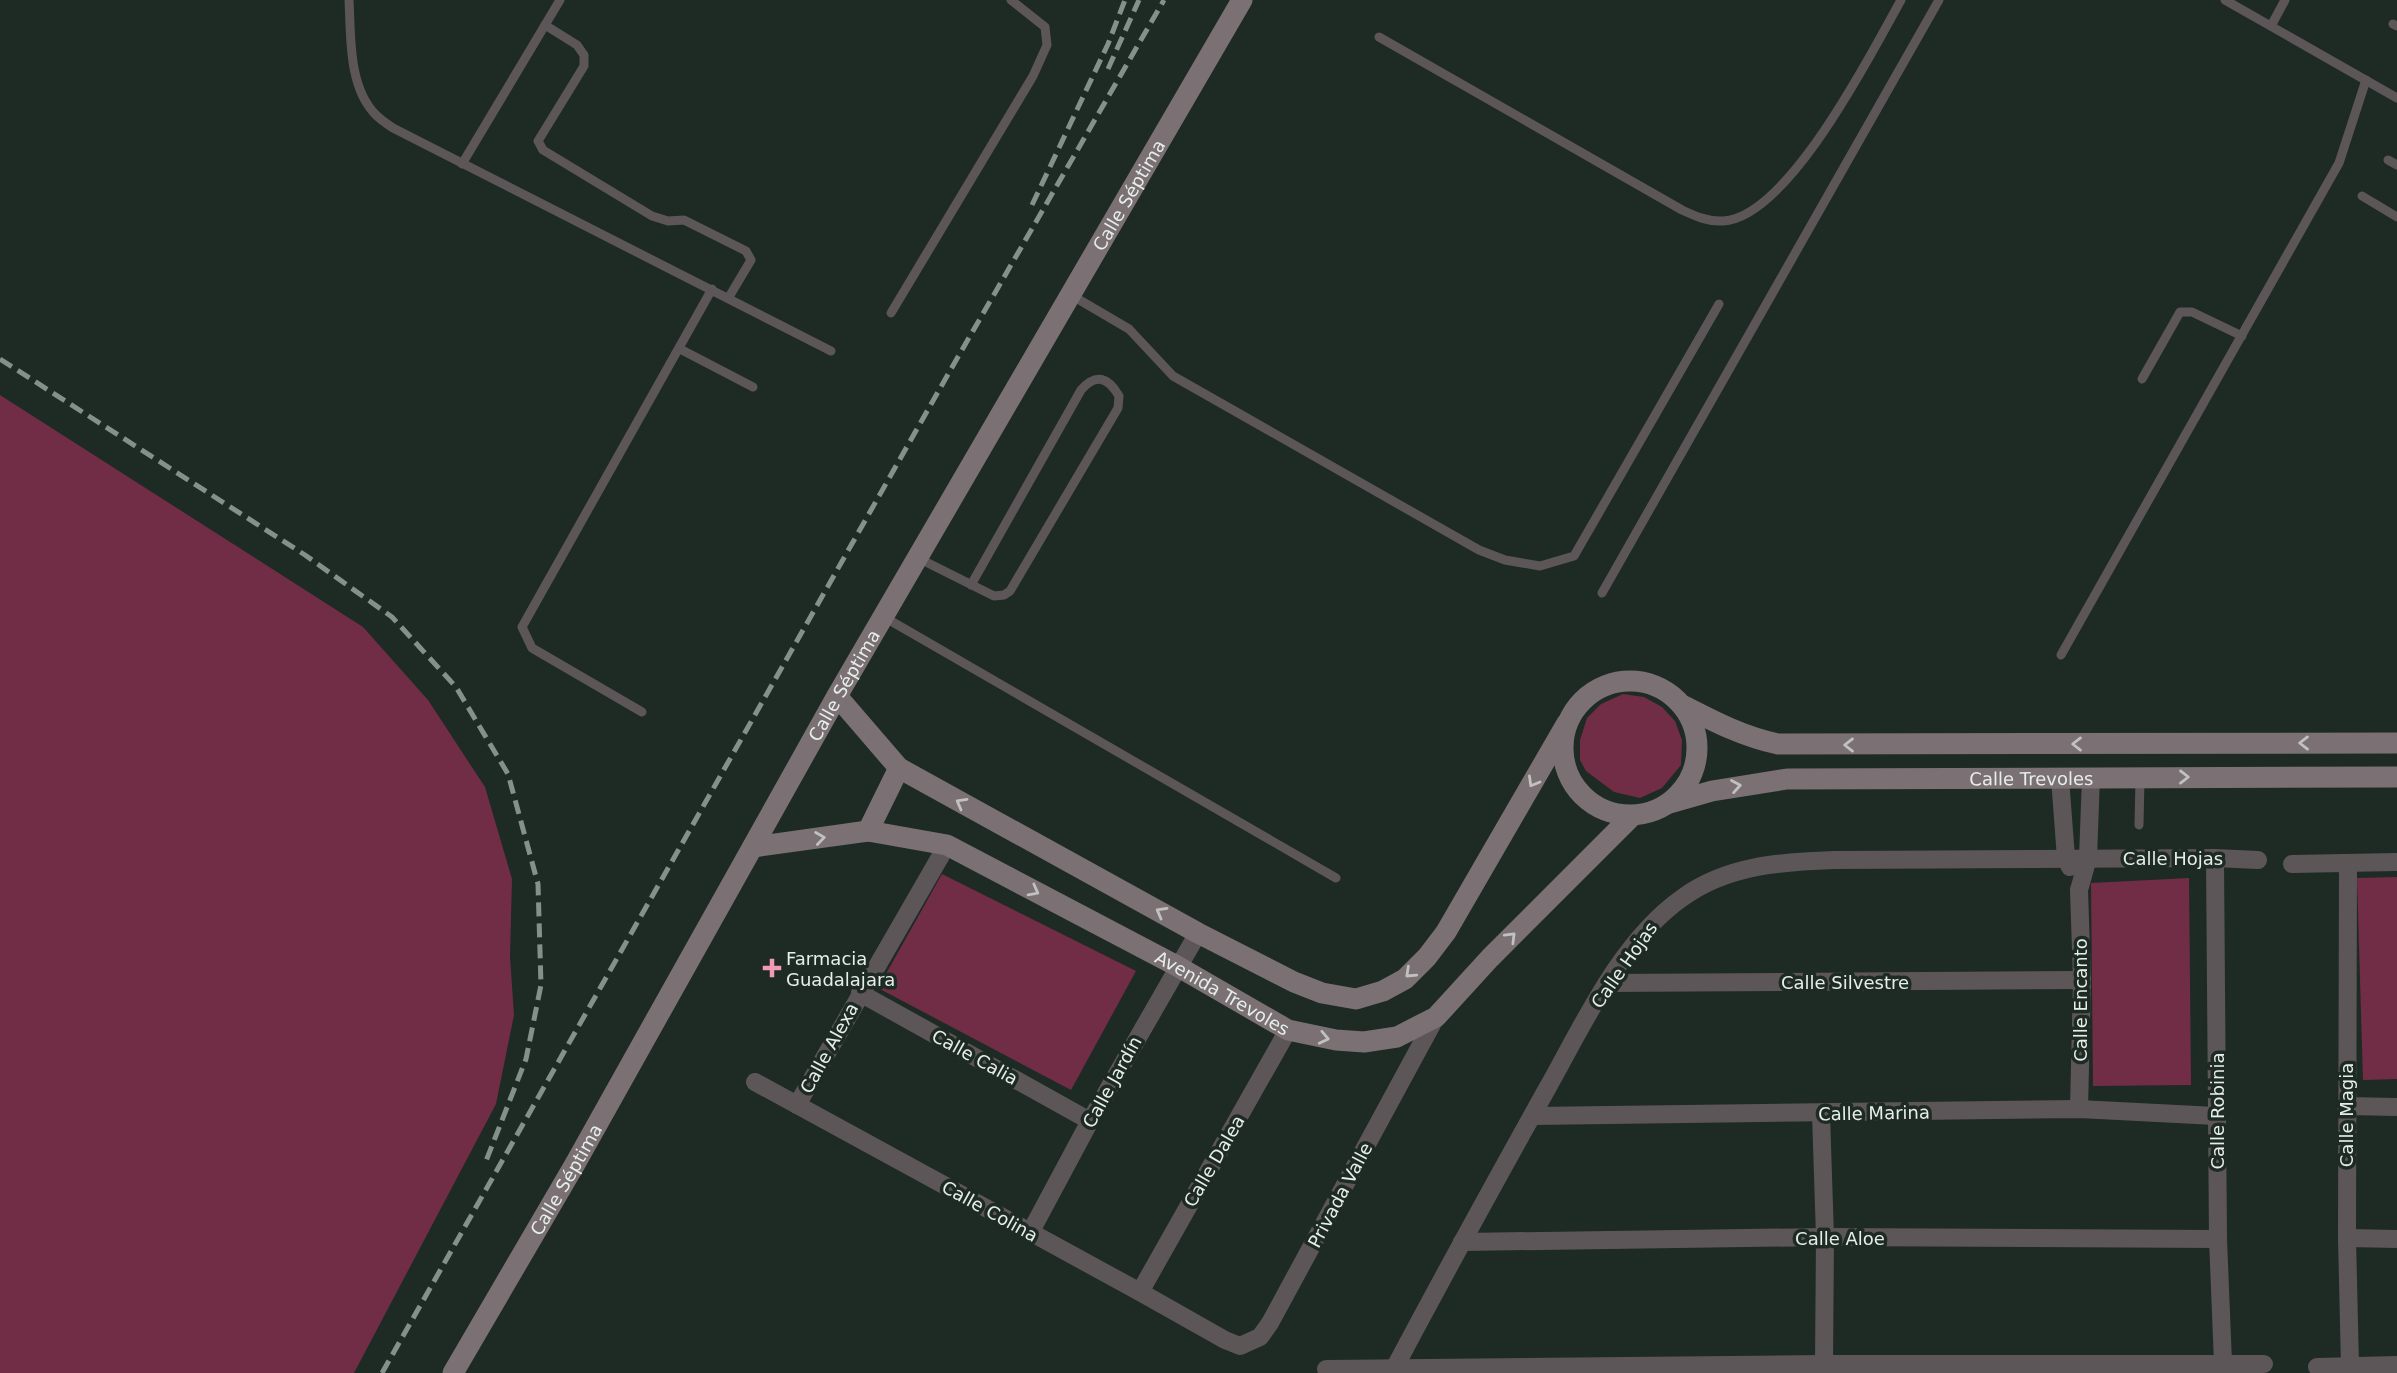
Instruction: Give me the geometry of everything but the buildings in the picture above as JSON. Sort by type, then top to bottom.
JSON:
[{"type":"street","name":"Calle Séptima","points":[[453,1373],[575,1164],[837,696],[1242,0]]},
{"type":"street","points":[[837,696],[899,768],[1198,933],[1294,982],[1322,993],[1356,999],[1383,991],[1405,979],[1427,957],[1446,932],[1579,702],[1598,688],[1621,680],[1644,681],[1667,690],[1684,706],[1696,730],[1698,757],[1688,783],[1670,803],[1652,813],[1632,816],[1599,809],[1574,787],[1562,756],[1567,723]]},
{"type":"street","name":"Calle Trevoles","points":[[1684,706],[1729,730],[1756,740],[1778,744],[2397,743]]},
{"type":"street","points":[[2337,744],[2339,777]]},
{"type":"street","points":[[868,831],[899,768]]},
{"type":"street","name":"Calle Encanto","points":[[2079,1109],[2082,981],[2079,890],[2088,858],[2091,777]]},
{"type":"street","name":"Calle Trevoles","points":[[1670,803],[1712,791],[1787,779],[2397,777]]},
{"type":"street","name":"Calle Encanto","points":[[2060,778],[2066,858],[2079,890]]},
{"type":"street","name":"Avenida Trevoles","points":[[752,847],[868,831],[947,845],[1177,966],[1288,1030],[1336,1040],[1364,1042],[1397,1037],[1436,1017],[1490,958],[1632,816]]},
{"type":"street","name":"Calle Alexa","points":[[797,1105],[947,845]]},
{"type":"street","name":"Calle Hojas","points":[[1395,1367],[1607,983],[1658,917],[1683,897],[1744,869],[1790,862],[2066,858],[2258,860]]},
{"type":"street","name":"Calle Robinia","points":[[2215,858],[2216,1116],[2222,1363]]},
{"type":"street","points":[[2292,864],[2397,862]]},
{"type":"street","name":"Calle Magia","points":[[2348,864],[2346,1106],[2350,1366]]},
{"type":"street","name":"Calle Jardín","points":[[1030,1233],[1090,1121],[1198,933]]},
{"type":"street","name":"Calle Silvestre","points":[[1607,983],[2082,981]]},
{"type":"street","name":"Calle Calia","points":[[860,993],[1090,1121]]},
{"type":"street","name":"Privada Valle","points":[[1225,1340],[1240,1346],[1251,1343],[1260,1337],[1270,1323],[1436,1017]]},
{"type":"street","name":"Calle Dalea","points":[[1140,1292],[1288,1030]]},
{"type":"street","name":"Calle Colina","points":[[754,1082],[1225,1340]]},
{"type":"street","points":[[2346,1106],[2397,1107]]},
{"type":"street","name":"Calle Marina","points":[[1532,1116],[2079,1109],[2216,1116]]},
{"type":"street","points":[[1821,1114],[1825,1237],[1824,1364]]},
{"type":"street","name":"Calle Aloe","points":[[1462,1242],[1825,1237],[2218,1239]]},
{"type":"street","points":[[2347,1238],[2397,1238]]},
{"type":"street","points":[[1326,1369],[1824,1364],[2264,1364]]},
{"type":"street","points":[[2316,1367],[2397,1366]]},
{"type":"lane","points":[[349,0],[356,76],[374,113],[393,128],[831,351]]},
{"type":"lane","points":[[463,163],[560,0]]},
{"type":"lane","points":[[891,313],[1033,76],[1047,45],[1045,27],[1012,0]]},
{"type":"lane","points":[[1379,37],[1682,211],[1704,220],[1725,222],[1751,211],[1774,191],[1806,155],[1840,109],[1901,0]]},
{"type":"lane","points":[[1602,593],[1939,0]]},
{"type":"lane","points":[[2225,0],[2397,97]]},
{"type":"lane","points":[[2271,26],[2285,0]]},
{"type":"lane","points":[[545,25],[577,45],[584,55],[584,66],[538,141],[543,150],[652,216],[668,221],[684,220],[746,251],[751,260],[729,298]]},
{"type":"lane","points":[[2062,654],[2339,163],[2366,80]]},
{"type":"lane","points":[[2362,196],[2397,217]]},
{"type":"lane","points":[[642,712],[532,648],[523,627],[712,289]]},
{"type":"lane","points":[[1071,295],[1129,329],[1173,376],[1479,550],[1505,560],[1540,566],[1574,556],[1719,304]]},
{"type":"lane","points":[[2142,379],[2180,312],[2192,312],[2242,336]]},
{"type":"lane","points":[[680,349],[753,387]]},
{"type":"lane","points":[[918,558],[994,596],[1010,591],[1118,408],[1119,396],[1107,382],[1098,379],[1088,382],[1080,390],[971,584]]},
{"type":"lane","points":[[884,617],[1336,877]]},
{"type":"lane","points":[[2139,825],[2140,777]]},
{"type":"shaded area","points":[[0,395],[363,627],[428,700],[485,787],[512,879],[510,957],[514,1015],[496,1104],[354,1373],[0,1373]]},
{"type":"shaded area","points":[[1623,694],[1644,697],[1662,707],[1675,721],[1682,740],[1681,765],[1662,788],[1640,798],[1614,792],[1586,771],[1580,760],[1580,740],[1587,718],[1601,704]]},
{"type":"shaded area","points":[[942,874],[1136,971],[1071,1090],[878,988]]},
{"type":"shaded area","points":[[2397,877],[2397,1079],[2363,1080],[2357,878]]},
{"type":"shaded area","points":[[2189,878],[2191,1085],[2093,1086],[2091,883]]},
{"type":"railway","points":[[1032,205],[1108,44],[1125,0]]},
{"type":"railway","points":[[1108,69],[1139,0]]},
{"type":"railway","points":[[382,1373],[951,369],[1164,0]]},
{"type":"railway","points":[[0,359],[305,555],[392,617],[456,687],[508,774],[538,884],[541,985],[526,1059],[486,1161]]},
{"type":"place","name":"Farmacia Guadalajara","points":[[772,968]]}]
